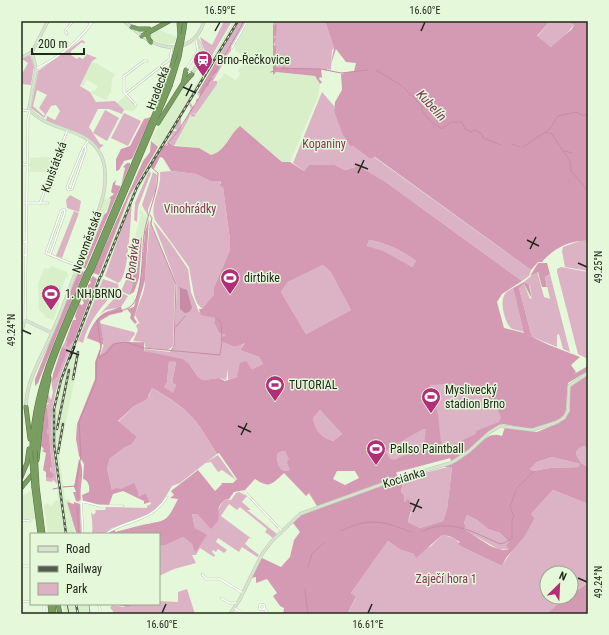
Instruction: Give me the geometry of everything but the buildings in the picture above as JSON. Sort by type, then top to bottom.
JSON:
[{"type":"highway","points":[[142,36],[165,21]]},
{"type":"highway","points":[[132,27],[148,32],[169,21]]},
{"type":"highway","points":[[179,21],[182,29]]},
{"type":"highway","name":"Hradecká","points":[[138,159],[176,66],[183,21]]},
{"type":"highway","name":"Hradecká","points":[[138,159],[148,140],[168,86],[182,29]]},
{"type":"highway","points":[[148,32],[148,38],[151,42]]},
{"type":"highway","points":[[182,84],[186,70]]},
{"type":"highway","points":[[148,140],[182,84],[192,74]]},
{"type":"highway","points":[[21,477],[27,463],[39,394],[46,369],[138,159]]},
{"type":"highway","points":[[36,487],[36,424],[40,399],[57,349],[89,272]]},
{"type":"highway","points":[[37,460],[45,399],[57,349]]},
{"type":"highway","points":[[26,407],[42,533]]},
{"type":"highway","points":[[32,462],[34,421]]},
{"type":"highway","points":[[22,487],[31,476]]},
{"type":"street","points":[[21,58],[32,52],[48,21]]},
{"type":"street","points":[[67,34],[65,31],[73,21]]},
{"type":"street","points":[[87,21],[91,24]]},
{"type":"street","points":[[36,69],[54,60],[81,38],[93,21]]},
{"type":"street","points":[[124,21],[151,42],[172,47],[188,44],[196,38],[204,21]]},
{"type":"street","points":[[232,48],[247,21]]},
{"type":"street","points":[[196,38],[202,48],[203,55],[192,74],[186,70],[198,51],[196,38]]},
{"type":"street","points":[[126,94],[170,59],[172,47]]},
{"type":"street","points":[[21,334],[25,288],[26,203],[30,97],[36,69],[32,52]]},
{"type":"street","points":[[136,105],[124,90],[124,74],[144,61],[147,61]]},
{"type":"street","points":[[21,110],[30,111],[55,127],[89,140],[83,148],[67,187],[70,191],[86,149],[85,146]]},
{"type":"street","name":"Kunštátská","points":[[40,204],[67,131]]},
{"type":"street","name":"Novoměstská","points":[[26,407],[29,386],[52,333],[100,205],[105,181],[102,157],[89,140]]},
{"type":"street","points":[[21,163],[27,165]]},
{"type":"street","points":[[21,203],[48,203]]},
{"type":"street","points":[[50,255],[66,212],[64,209],[61,211],[46,254],[78,266]]},
{"type":"street","points":[[21,242],[26,242]]},
{"type":"street","points":[[21,255],[26,255]]},
{"type":"street","points":[[21,287],[25,288]]},
{"type":"street","points":[[23,320],[52,333]]},
{"type":"street","name":"Kociánka","points":[[230,614],[238,604],[259,558],[282,531],[303,512],[399,478],[451,463],[498,427],[505,426],[532,430],[556,423],[564,418],[568,411],[569,386],[588,373]]},
{"type":"street","points":[[244,491],[282,531]]},
{"type":"street","points":[[106,533],[112,529],[141,520],[160,506],[167,497]]},
{"type":"street","points":[[83,533],[81,501],[100,506],[123,506]]},
{"type":"street","points":[[21,520],[30,521]]},
{"type":"street","points":[[202,574],[206,579],[220,579],[243,593]]},
{"type":"street","points":[[221,598],[229,603],[238,604]]},
{"type":"street","points":[[21,600],[21,614]]},
{"type":"street","points":[[234,608],[244,614]]},
{"type":"street","points":[[264,608],[268,614]]},
{"type":"shaded area","points":[[234,21],[239,21],[133,199],[74,351],[80,353],[59,456],[65,499],[70,500],[75,532],[78,533],[48,533],[44,506],[46,503],[52,506],[54,502],[58,500],[51,425],[53,406],[60,380],[126,205],[140,177],[158,147],[152,141],[153,136],[182,87],[188,81],[194,85],[185,102]]},
{"type":"shaded area","points":[[249,21],[274,21],[273,66],[276,72],[315,76],[320,84],[318,97],[290,162],[282,162],[254,139],[248,132],[231,135],[222,150],[211,156],[199,148],[175,145],[181,134],[179,132],[190,116],[194,118],[224,73],[236,80],[239,76],[240,73],[238,71],[246,59],[235,50],[236,43]]},
{"type":"shaded area","points":[[273,21],[274,25],[277,24],[276,35],[274,37],[276,39],[274,45],[276,46],[276,56],[280,56],[282,60],[281,64],[276,65],[276,68],[280,69],[283,66],[287,68],[321,69],[322,78],[320,77],[319,79],[322,82],[320,84],[315,76],[276,72],[273,75]]},
{"type":"shaded area","points":[[325,21],[550,21],[537,36],[551,47],[572,29],[574,25],[566,21],[588,21],[588,241],[569,243],[557,249],[542,262],[538,262],[531,270],[375,157],[370,159],[353,146],[351,147],[343,135],[334,111],[335,102],[342,90],[341,74],[354,71],[356,63],[346,62],[336,49],[331,64],[334,48]]},
{"type":"shaded area","points":[[157,29],[177,37],[176,43],[166,45],[151,39],[150,34]]},
{"type":"shaded area","points":[[218,58],[220,65],[217,72],[211,77],[213,79],[209,82],[209,86],[206,86],[201,95],[199,93],[197,94]]},
{"type":"shaded area","points":[[92,61],[115,74],[112,80],[111,92],[106,100],[91,93],[93,90],[95,91],[98,86],[87,80],[83,86],[81,85]]},
{"type":"shaded area","points":[[126,95],[137,107],[133,111],[123,110],[116,104]]},
{"type":"shaded area","points":[[151,117],[132,159],[124,161],[119,170],[116,171],[116,159],[121,149],[130,146],[144,119]]},
{"type":"shaded area","points":[[240,126],[282,162],[290,162],[304,171],[309,165],[335,165],[345,170],[358,166],[387,183],[522,281],[502,294],[497,302],[504,328],[524,333],[513,288],[524,282],[529,285],[532,299],[524,284],[519,288],[531,334],[535,338],[526,334],[549,345],[580,357],[571,365],[576,372],[574,374],[588,366],[588,371],[568,383],[566,410],[564,415],[558,420],[531,429],[503,424],[495,427],[467,451],[451,461],[450,458],[396,472],[398,477],[317,506],[309,493],[306,496],[284,473],[271,484],[264,484],[255,479],[245,490],[234,492],[229,499],[226,499],[220,505],[218,521],[211,529],[197,514],[192,514],[195,528],[207,535],[195,553],[192,544],[183,537],[166,545],[160,545],[160,533],[108,533],[113,529],[115,532],[165,519],[171,512],[178,499],[170,498],[174,495],[171,491],[198,470],[215,491],[222,484],[221,483],[233,483],[237,479],[219,453],[217,454],[200,427],[190,415],[172,400],[152,388],[147,399],[134,406],[118,421],[137,437],[131,445],[125,447],[110,458],[107,468],[112,490],[116,488],[121,489],[134,483],[138,492],[138,497],[146,493],[150,502],[144,504],[144,501],[123,491],[113,494],[109,505],[83,501],[82,495],[89,492],[89,488],[87,482],[83,479],[84,464],[79,456],[76,439],[77,424],[95,379],[95,362],[101,346],[100,343],[87,338],[99,317],[118,307],[121,307],[123,312],[110,315],[100,321],[104,345],[102,344],[100,355],[114,343],[144,342],[144,351],[183,359],[190,365],[198,377],[203,380],[219,378],[225,381],[237,377],[240,363],[246,361],[252,369],[263,364],[259,357],[240,350],[245,343],[235,347],[222,342],[220,339],[226,335],[219,333],[214,323],[215,318],[201,315],[199,309],[202,309],[214,294],[214,287],[230,250],[223,187],[220,186],[221,181],[210,181],[196,174],[171,171],[163,158],[160,157],[154,169],[150,167],[164,145],[166,146],[168,144],[167,141],[174,146],[199,148],[211,155],[224,147]],"holes":[[[369,240],[382,243],[416,261],[412,267],[383,251],[367,246]],[[323,265],[330,271],[351,310],[306,334],[281,292],[288,282]],[[169,361],[176,362],[172,383],[176,385],[173,393],[164,387],[167,382]],[[445,384],[464,390],[489,388],[489,400],[494,402],[501,417],[499,422],[476,431],[476,434],[453,445],[443,446],[436,406],[427,397],[430,385]],[[320,410],[342,434],[333,441],[329,439],[319,432],[313,418]],[[423,429],[426,429],[424,444],[395,460],[390,459],[386,452],[388,449]],[[285,451],[289,459],[287,462],[290,470],[285,471],[281,468],[278,464],[277,454]],[[337,471],[355,471],[359,478],[345,485],[333,479]]]},
{"type":"shaded area","points":[[151,141],[158,147],[129,197],[99,275],[93,273],[143,161],[150,152]]},
{"type":"shaded area","points":[[45,157],[56,159],[52,168],[46,172],[30,172],[30,158]]},
{"type":"shaded area","points":[[127,163],[130,163],[130,165],[121,186],[125,168],[123,167]]},
{"type":"shaded area","points":[[116,180],[115,185],[121,186],[85,269],[83,267],[104,215],[107,212],[111,199],[109,198],[114,194],[111,192],[113,183]]},
{"type":"shaded area","points":[[104,198],[111,199],[83,266],[79,265]]},
{"type":"shaded area","points":[[140,209],[148,218],[141,242],[134,241],[141,215],[139,213]]},
{"type":"shaded area","points":[[149,219],[145,280],[134,318],[137,322],[135,324],[130,318],[131,314],[127,309],[134,307],[141,278],[145,232]]},
{"type":"shaded area","points":[[142,237],[139,278],[134,292],[129,295],[132,285],[135,260],[136,256],[138,256],[140,239]]},
{"type":"shaded area","points":[[538,263],[547,263],[550,274],[545,277],[547,287],[542,287],[538,272],[530,276]]},
{"type":"shaded area","points":[[51,266],[67,272],[68,275],[57,301],[59,302],[59,305],[53,320],[44,317],[45,315],[39,310],[38,284],[45,268],[49,269]]},
{"type":"shaded area","points":[[79,270],[84,272],[38,383],[35,386],[35,379]]},
{"type":"shaded area","points":[[93,276],[97,279],[74,341],[67,347],[67,341],[65,342],[73,320],[76,320],[75,316],[79,304],[82,305],[84,303],[82,299],[87,295],[84,293],[85,290],[88,290],[88,285],[91,283],[90,280]]},
{"type":"shaded area","points":[[178,287],[187,290],[192,308],[189,312],[185,313],[180,309],[180,289]]},
{"type":"shaded area","points":[[62,347],[68,349],[57,377],[52,381],[53,374]]},
{"type":"shaded area","points":[[588,375],[588,448],[583,446],[577,450],[576,454],[581,463],[588,467],[588,504],[553,490],[531,514],[535,518],[524,537],[506,558],[502,566],[464,548],[458,544],[460,542],[449,536],[442,535],[416,558],[414,554],[401,550],[388,541],[351,593],[356,597],[347,614],[283,614],[284,608],[280,606],[273,596],[277,593],[267,579],[256,583],[256,577],[251,578],[262,558],[281,567],[290,557],[294,540],[300,532],[293,523],[302,514],[404,478],[401,492],[404,496],[404,501],[405,502],[408,498],[412,506],[408,522],[420,528],[443,521],[447,509],[452,467],[444,467],[462,458],[487,437],[492,435],[502,436],[505,427],[537,432],[559,423],[570,411],[570,386]],"holes":[[[552,457],[580,464],[579,467],[550,468],[533,471],[530,469],[537,462]],[[467,515],[477,520],[488,529],[500,533],[509,542],[506,546],[509,549],[503,550],[492,547],[464,529],[466,526],[464,523]]]},
{"type":"shaded area","points":[[47,408],[49,429],[47,429],[47,434],[49,434],[52,467],[50,468],[50,471],[54,475],[52,478],[46,477],[46,472],[43,470],[46,453],[42,451],[44,449],[41,446],[45,409]]},
{"type":"shaded area","points":[[79,459],[82,474],[81,499],[78,502],[76,501],[73,492],[76,492],[74,487]]},
{"type":"shaded area","points":[[33,489],[37,519],[21,520],[21,497]]},
{"type":"shaded area","points":[[67,502],[80,504],[81,533],[76,532]]},
{"type":"shaded area","points":[[588,583],[588,614],[546,614],[557,605],[579,605],[579,589]]},
{"type":"shaded area","points":[[63,605],[88,605],[89,614],[64,614]]},
{"type":"green space","points":[[224,21],[232,21],[204,69],[200,66],[206,56],[200,37],[212,45]]},
{"type":"green space","points":[[239,21],[246,21],[231,46],[231,51],[224,59],[219,56]]},
{"type":"green space","points":[[274,21],[325,21],[334,48],[332,50],[331,70],[287,68],[283,66],[280,69],[276,69]]},
{"type":"green space","points":[[550,21],[566,21],[574,25],[561,40],[551,47],[537,37]]},
{"type":"green space","points":[[82,40],[85,42],[84,44],[82,42],[71,51],[71,55],[77,59],[79,57],[83,59],[87,54],[97,58],[92,61],[80,86],[90,92],[96,102],[115,101],[124,110],[122,114],[109,109],[98,109],[89,127],[100,144],[104,145],[99,149],[81,135],[46,121],[47,116],[55,120],[60,111],[56,105],[51,106],[44,118],[31,108],[38,71]],"holes":[[[37,90],[47,95],[39,108],[45,114],[44,116],[33,106]]]},
{"type":"green space","points":[[30,55],[34,66],[31,85],[21,84],[21,72],[23,72],[28,63],[22,59]]},
{"type":"green space","points":[[220,60],[223,64],[213,81],[217,81],[217,84],[196,114],[191,112],[196,115],[194,117],[190,116],[174,146],[168,141],[174,133],[166,141],[172,131],[177,131],[174,128],[181,117],[181,128],[191,108],[189,105],[191,103],[193,107],[196,104],[196,99],[200,98],[198,95],[220,65],[218,62]]},
{"type":"green space","name":"Kopaniny","points":[[322,92],[334,106],[334,111],[351,147],[353,146],[370,159],[374,157],[531,270],[529,276],[522,281],[387,183],[354,167],[345,170],[335,165],[309,165],[304,171],[293,163]]},
{"type":"green space","points":[[105,110],[119,118],[107,141],[93,133]]},
{"type":"green space","points":[[124,113],[141,121],[128,146],[111,138]]},
{"type":"green space","points":[[149,171],[151,173],[138,207],[137,222],[134,220],[135,203]]},
{"type":"green space","name":"Vinohrádky","points":[[170,171],[196,174],[210,181],[221,181],[220,183],[223,187],[230,250],[214,287],[214,294],[202,309],[197,303],[194,295],[189,267],[155,220],[154,202],[159,184],[160,172]]},
{"type":"green space","points":[[153,172],[157,175],[156,190],[148,209],[148,216],[142,205]]},
{"type":"green space","points":[[70,195],[81,201],[79,212],[67,208],[66,200]]},
{"type":"green space","points":[[132,199],[125,271],[122,279],[118,283],[105,276]]},
{"type":"green space","points":[[74,211],[79,213],[62,258],[56,256]]},
{"type":"green space","points":[[150,219],[151,225],[175,282],[173,346],[168,350],[146,348],[144,342],[133,341],[138,330],[136,326],[138,323],[140,324],[135,315],[145,285]]},
{"type":"green space","points":[[153,221],[188,269],[191,292],[199,312],[215,318],[214,323],[219,333],[227,335],[222,342],[235,347],[245,342],[240,350],[259,357],[263,364],[252,369],[245,361],[237,377],[228,380],[228,369],[226,380],[219,378],[203,380],[198,377],[190,365],[144,351],[145,349],[170,352],[174,347],[177,285]]},
{"type":"green space","points":[[369,240],[394,248],[416,261],[412,267],[367,246]]},
{"type":"green space","points":[[582,240],[588,241],[588,271],[565,267],[562,251],[563,247]]},
{"type":"green space","points":[[323,265],[330,271],[351,310],[306,334],[281,292],[288,282]]},
{"type":"green space","points":[[128,266],[132,267],[134,279],[129,295],[121,291],[127,278]]},
{"type":"green space","points":[[561,267],[588,272],[588,359],[578,354],[557,272],[557,269]]},
{"type":"green space","points":[[537,271],[544,297],[550,299],[545,277],[550,274],[570,352],[563,349],[559,334],[557,335],[557,347],[535,338],[531,334],[519,288],[524,284],[530,299],[532,298],[530,286],[524,282]]},
{"type":"green space","points":[[103,279],[118,284],[119,288],[102,306],[89,327],[83,343],[78,341]]},
{"type":"green space","points":[[513,288],[524,332],[512,329],[505,318],[503,297]]},
{"type":"green space","points":[[120,292],[128,296],[121,307],[106,310],[100,314]]},
{"type":"green space","points":[[99,323],[134,332],[135,334],[129,342],[119,342],[100,356],[104,344]]},
{"type":"green space","points":[[67,341],[66,345],[74,341],[57,386],[52,414],[52,440],[57,484],[53,480],[52,482],[46,481],[46,477],[52,477],[50,471],[52,465],[49,434],[47,434],[47,429],[49,428],[46,408],[45,409],[46,405],[50,403],[46,403],[48,394],[51,400],[53,392],[51,380],[54,378],[68,349],[62,347]]},
{"type":"green space","name":"Myslivecký stadion Brno","points":[[431,354],[529,384],[500,423],[450,458],[395,473],[360,478],[355,471],[350,471]]},
{"type":"green space","points":[[169,360],[176,362],[172,383],[176,385],[173,394],[164,387],[167,382]]},
{"type":"green space","points":[[152,388],[171,400],[190,415],[200,427],[217,454],[180,483],[172,486],[163,501],[153,512],[135,521],[112,528],[105,533],[92,533],[91,512],[93,515],[96,512],[95,510],[105,510],[106,507],[147,508],[147,506],[151,504],[146,493],[138,498],[121,489],[112,490],[107,468],[110,458],[125,447],[131,445],[137,437],[118,422],[134,406],[149,396]]},
{"type":"green space","points":[[320,410],[342,434],[333,441],[322,435],[315,426],[313,418]]},
{"type":"green space","points":[[583,446],[588,448],[588,467],[581,463],[576,454],[577,450]]},
{"type":"green space","points":[[285,451],[290,459],[290,470],[283,470],[278,464],[277,454]]},
{"type":"green space","points":[[218,455],[236,480],[222,470],[218,472],[211,462],[205,463]]},
{"type":"green space","points":[[552,457],[580,464],[580,467],[550,468],[532,471],[530,469],[537,462]]},
{"type":"green space","points":[[452,466],[447,509],[443,521],[420,528],[408,522],[411,513],[407,499],[405,503],[401,492],[404,478]]},
{"type":"green space","name":"Zaječí hora 1","points":[[553,490],[588,504],[588,583],[579,588],[579,565],[539,565],[539,605],[557,605],[546,614],[347,614],[356,598],[351,593],[388,541],[401,550],[414,554],[431,546],[442,535],[449,536],[460,543],[464,548],[502,566],[535,518],[531,514]]},
{"type":"green space","points":[[239,492],[247,496],[242,502],[251,510],[247,510],[277,534],[273,538],[265,532],[267,529],[240,507],[237,510],[229,504],[221,516],[252,539],[249,538],[245,544],[259,555],[257,557],[242,547],[239,552],[218,538],[216,542],[227,550],[224,553],[218,549],[216,552],[213,550],[212,552],[215,555],[214,557],[200,548],[196,555],[192,555],[196,563],[174,569],[160,576],[160,545],[166,545],[183,537],[192,544],[195,552],[202,533],[195,528],[192,514],[197,514],[211,528],[220,506],[226,499],[231,500],[236,493]]},
{"type":"green space","points":[[467,515],[477,520],[488,529],[500,533],[509,542],[509,549],[498,549],[464,529],[466,526],[464,523]]},
{"type":"green space","points":[[187,589],[195,614],[113,614],[113,611],[110,608],[112,605],[124,607],[125,605],[160,605],[160,601],[178,602],[178,592]]},
{"type":"waterway","name":"Ponávka","points":[[78,499],[76,486],[81,455],[79,422],[96,381],[97,360],[101,348],[97,320],[105,314],[125,310],[133,304],[136,298],[142,271],[145,227],[158,181],[158,173],[152,168],[153,163],[159,153],[187,118],[244,21]]},
{"type":"waterway","name":"Kubelín","points":[[271,72],[274,71],[274,68],[321,69],[341,73],[368,70]]},
{"type":"waterway","name":"Kubelín","points":[[376,70],[402,86],[422,106],[422,111],[431,122],[442,129],[451,122],[462,122],[465,129],[471,132],[475,130],[482,134],[483,138],[501,145]]},
{"type":"waterway","name":"Kubelín","points":[[523,147],[550,129],[558,116],[576,112],[582,115],[588,115]]},
{"type":"waterway","points":[[545,133],[551,133],[570,161],[571,171],[588,191]]},
{"type":"waterway","name":"Kubelín","points":[[512,144],[520,147]]},
{"type":"waterway","points":[[565,151],[572,153]]},
{"type":"waterway","points":[[150,215],[152,218],[151,224],[176,284],[174,346],[171,351]]},
{"type":"waterway","points":[[176,327],[185,316]]},
{"type":"waterway","points":[[98,358],[107,353],[114,344],[125,342],[144,348],[220,355],[222,341],[221,322],[217,319]]},
{"type":"waterway","points":[[517,488],[534,471]]},
{"type":"waterway","points":[[63,487],[76,486]]},
{"type":"waterway","points":[[53,489],[58,488]]},
{"type":"waterway","points":[[512,538],[512,519],[514,516],[510,507],[516,490]]},
{"type":"waterway","name":"Ponávka","points":[[77,506],[79,533]]},
{"type":"waterway","points":[[341,531],[360,524],[376,522],[392,525],[411,532]]},
{"type":"waterway","points":[[421,532],[431,528],[451,526],[471,531],[500,544],[503,543]]},
{"type":"waterway","points":[[504,543],[511,539]]},
{"type":"waterway","points":[[308,567],[312,554],[325,542]]},
{"type":"waterway","points":[[305,589],[308,614]]},
{"type":"waterway","name":"Ponávka","points":[[89,605],[90,614]]},
{"type":"waterway","points":[[120,605],[130,605]]},
{"type":"tram line","points":[[67,605],[69,614]]},
{"type":"railway","points":[[101,276],[137,187],[238,21]]},
{"type":"railway","points":[[66,533],[54,444],[54,409],[61,380],[100,277]]},
{"type":"railway","points":[[73,379],[78,352]]},
{"type":"railway","points":[[57,429],[69,370]]},
{"type":"railway","points":[[58,453],[63,424]]},
{"type":"railway","points":[[76,605],[78,614]]},
{"type":"place","name":"Brno-Řečkovice","points":[[203,77]]},
{"type":"place","name":"dirtbike","points":[[230,295]]},
{"type":"place","name":"1. NH BRNO","points":[[51,311]]},
{"type":"place","name":"TUTORIAL","points":[[275,402]]},
{"type":"place","name":"Myslivecký stadion Brno","points":[[431,414]]},
{"type":"place","name":"Pallso Paintball","points":[[376,466]]}]
